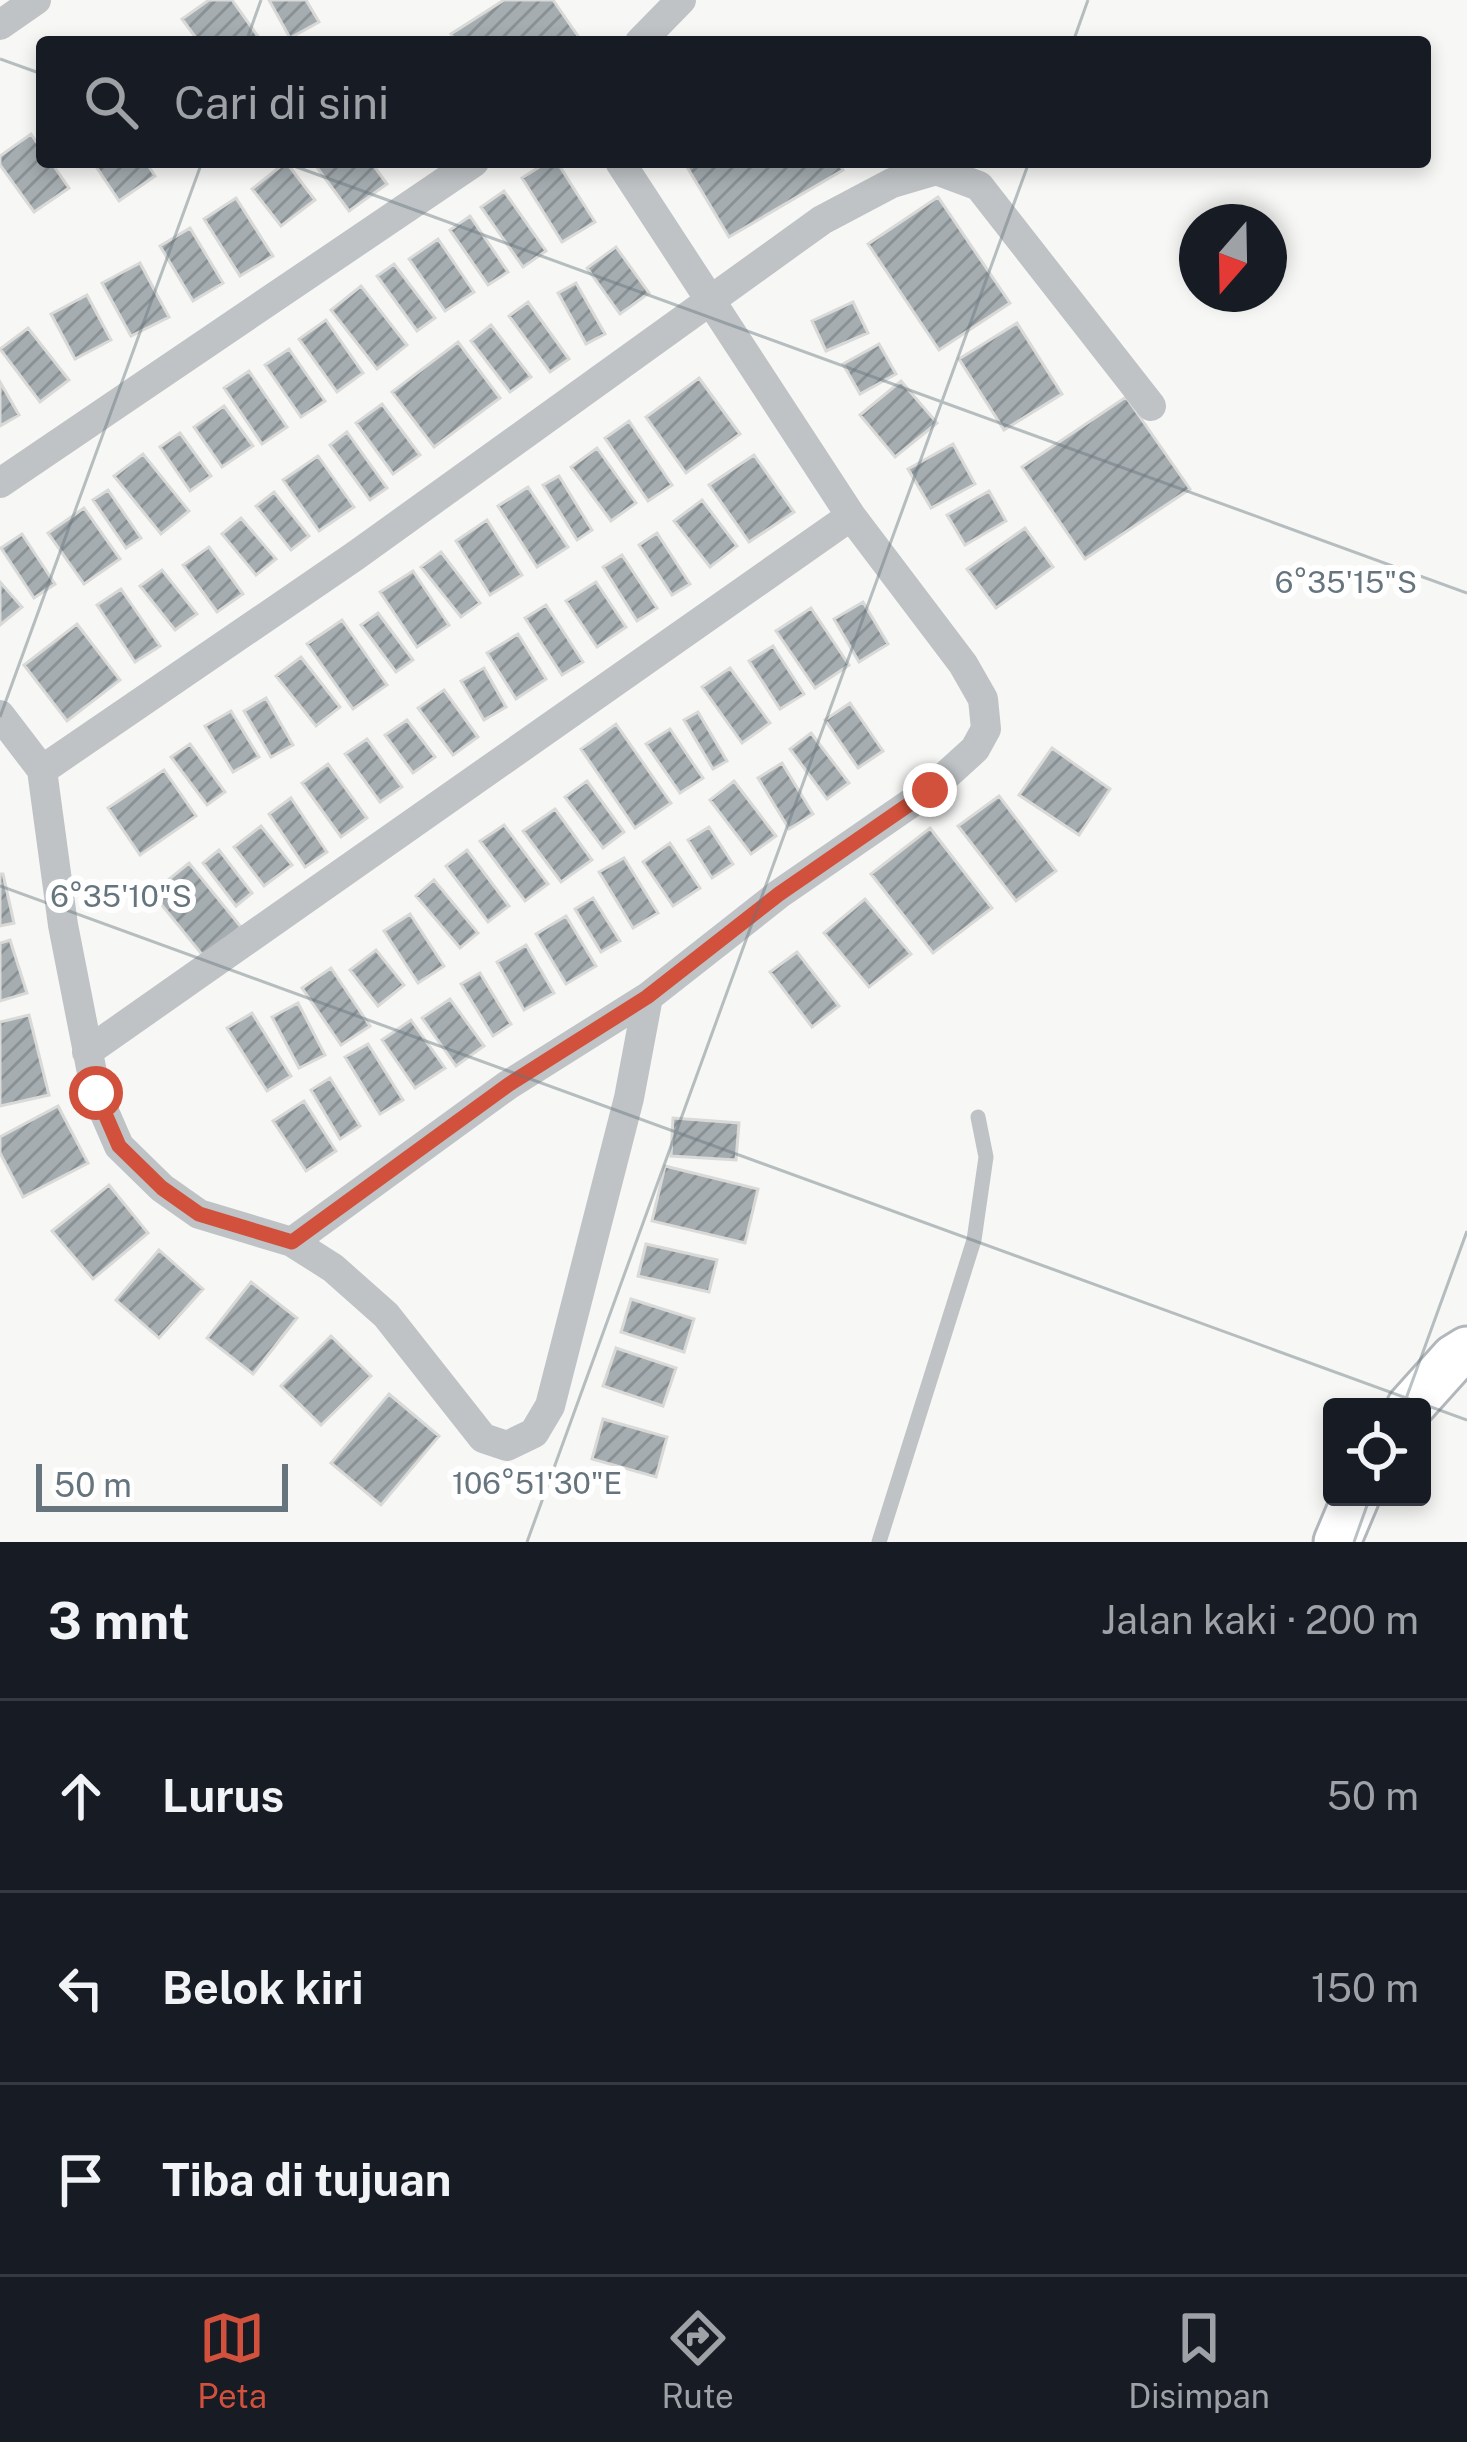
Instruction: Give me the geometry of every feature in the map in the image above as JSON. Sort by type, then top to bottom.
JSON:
[{"type":"main road","points":[[1418,1398],[1467,1350]]},
{"type":"main road","points":[[1337,1542],[1352,1506]]},
{"type":"street","points":[[0,25],[36,0]]},
{"type":"street","points":[[646,36],[681,0]]},
{"type":"street","points":[[0,483],[465,168]]},
{"type":"street","points":[[292,1242],[508,1085],[647,997],[779,894],[930,790],[975,749],[986,729],[983,699],[963,664],[850,516],[624,168]]},
{"type":"street","points":[[42,770],[355,556],[822,220],[892,184],[936,170],[979,186],[1151,406]]},
{"type":"street","points":[[87,1052],[850,516]]},
{"type":"street","points":[[0,715],[42,770],[63,925],[87,1052],[96,1093],[119,1146],[162,1188],[199,1214],[292,1242],[333,1268],[386,1316],[483,1438],[507,1446],[533,1433],[550,1406],[629,1098],[647,997]]},
{"type":"lane","points":[[879,1542],[974,1240],[986,1157],[978,1117]]},
{"type":"building","points":[[209,0],[232,0],[258,36],[195,36],[182,19]]},
{"type":"building","points":[[269,0],[306,0],[319,22],[289,36]]},
{"type":"building","points":[[504,0],[553,0],[578,36],[452,36]]},
{"type":"building","points":[[31,134],[36,141],[36,168],[55,168],[69,188],[34,212],[0,165],[0,156]]},
{"type":"building","points":[[97,168],[150,168],[155,176],[119,201]]},
{"type":"building","points":[[278,168],[291,168],[315,200],[281,226],[252,189]]},
{"type":"building","points":[[317,168],[375,168],[387,184],[349,211]]},
{"type":"building","points":[[538,168],[561,168],[595,222],[562,242],[522,178]]},
{"type":"building","points":[[688,168],[843,170],[729,237]]},
{"type":"building","points":[[504,191],[546,251],[523,267],[481,207]]},
{"type":"building","points":[[938,197],[1010,303],[939,350],[868,244]]},
{"type":"building","points":[[236,198],[273,256],[240,276],[204,219]]},
{"type":"building","points":[[470,216],[508,272],[488,285],[450,230]]},
{"type":"building","points":[[190,228],[223,283],[193,301],[160,246]]},
{"type":"building","points":[[438,239],[474,292],[445,311],[409,259]]},
{"type":"building","points":[[616,247],[649,293],[620,314],[587,268]]},
{"type":"building","points":[[140,263],[169,317],[131,336],[102,283]]},
{"type":"building","points":[[394,264],[435,318],[417,331],[377,276]]},
{"type":"building","points":[[576,283],[605,334],[586,344],[558,293]]},
{"type":"building","points":[[361,286],[407,345],[377,369],[331,310]]},
{"type":"building","points":[[87,295],[111,340],[75,359],[51,314]]},
{"type":"building","points":[[528,302],[569,359],[550,372],[509,316]]},
{"type":"building","points":[[853,302],[868,333],[826,351],[812,321]]},
{"type":"building","points":[[326,320],[363,373],[337,392],[299,339]]},
{"type":"building","points":[[1017,323],[1062,394],[1004,430],[959,359]]},
{"type":"building","points":[[491,325],[531,377],[510,392],[471,341]]},
{"type":"building","points":[[28,328],[69,380],[40,402],[0,349]]},
{"type":"building","points":[[458,342],[500,398],[434,447],[392,392]]},
{"type":"building","points":[[879,344],[896,374],[860,394],[843,364]]},
{"type":"building","points":[[289,349],[325,401],[301,417],[265,365]]},
{"type":"building","points":[[249,371],[287,427],[262,444],[224,388]]},
{"type":"building","points":[[699,378],[740,434],[686,473],[646,417]]},
{"type":"building","points":[[901,381],[937,423],[895,457],[860,415]]},
{"type":"building","points":[[0,382],[19,415],[0,426]]},
{"type":"building","points":[[1126,397],[1190,489],[1085,559],[1022,467]]},
{"type":"building","points":[[382,404],[420,455],[393,474],[356,423]]},
{"type":"building","points":[[224,406],[253,446],[222,467],[194,427]]},
{"type":"building","points":[[629,421],[672,485],[648,501],[605,438]]},
{"type":"building","points":[[347,432],[387,488],[370,500],[330,445]]},
{"type":"building","points":[[180,433],[211,476],[190,491],[160,447]]},
{"type":"building","points":[[953,444],[975,484],[931,508],[908,469]]},
{"type":"building","points":[[597,448],[636,503],[611,521],[571,467]]},
{"type":"building","points":[[143,454],[189,511],[161,534],[114,476]]},
{"type":"building","points":[[754,455],[794,512],[749,542],[709,485]]},
{"type":"building","points":[[318,456],[354,507],[319,531],[283,480]]},
{"type":"building","points":[[559,476],[592,530],[577,540],[543,485]]},
{"type":"building","points":[[528,487],[568,547],[537,567],[498,506]]},
{"type":"building","points":[[108,490],[141,538],[126,548],[93,500]]},
{"type":"building","points":[[989,491],[1006,521],[965,545],[947,515]]},
{"type":"building","points":[[274,492],[309,536],[291,550],[256,506]]},
{"type":"building","points":[[702,500],[737,546],[710,567],[674,521]]},
{"type":"building","points":[[84,508],[120,559],[84,584],[48,533]]},
{"type":"building","points":[[241,518],[276,559],[256,575],[222,534]]},
{"type":"building","points":[[487,520],[522,575],[490,595],[456,541]]},
{"type":"building","points":[[1025,528],[1053,567],[996,608],[967,569]]},
{"type":"building","points":[[657,533],[690,584],[672,595],[639,545]]},
{"type":"building","points":[[22,534],[55,584],[34,598],[1,548]]},
{"type":"building","points":[[209,547],[243,594],[217,612],[183,565]]},
{"type":"building","points":[[441,552],[480,603],[461,617],[421,567]]},
{"type":"building","points":[[622,555],[657,608],[637,621],[603,567]]},
{"type":"building","points":[[162,570],[197,614],[175,630],[140,586]]},
{"type":"building","points":[[413,571],[449,625],[417,647],[380,592]]},
{"type":"building","points":[[0,582],[22,607],[0,625]]},
{"type":"building","points":[[596,582],[626,627],[597,647],[566,601]]},
{"type":"building","points":[[121,589],[160,646],[135,662],[97,605]]},
{"type":"building","points":[[863,602],[888,644],[859,662],[834,619]]},
{"type":"building","points":[[546,605],[583,662],[562,675],[525,618]]},
{"type":"building","points":[[811,608],[849,665],[815,688],[776,631]]},
{"type":"building","points":[[378,613],[413,660],[396,672],[361,625]]},
{"type":"building","points":[[342,620],[387,685],[353,709],[307,644]]},
{"type":"building","points":[[77,624],[120,680],[67,721],[24,665]]},
{"type":"building","points":[[518,634],[546,679],[516,699],[487,653]]},
{"type":"building","points":[[773,646],[804,694],[780,709],[749,661]]},
{"type":"building","points":[[301,657],[340,707],[316,726],[276,676]]},
{"type":"building","points":[[484,668],[506,707],[484,720],[461,681]]},
{"type":"building","points":[[730,668],[770,723],[742,743],[702,687]]},
{"type":"building","points":[[444,690],[478,737],[453,755],[418,708]]},
{"type":"building","points":[[266,698],[293,745],[271,757],[244,711]]},
{"type":"building","points":[[850,703],[883,751],[858,768],[825,720]]},
{"type":"building","points":[[231,711],[259,757],[233,772],[205,726]]},
{"type":"building","points":[[698,712],[727,761],[713,769],[684,720]]},
{"type":"building","points":[[407,720],[435,757],[413,773],[385,735]]},
{"type":"building","points":[[616,724],[671,803],[635,828],[581,749]]},
{"type":"building","points":[[670,729],[703,778],[680,793],[646,744]]},
{"type":"building","points":[[811,733],[849,783],[827,799],[790,749]]},
{"type":"building","points":[[367,739],[402,787],[380,802],[345,754]]},
{"type":"building","points":[[190,744],[225,792],[207,805],[171,757]]},
{"type":"building","points":[[1052,748],[1110,789],[1079,835],[1019,795]]},
{"type":"building","points":[[782,763],[813,814],[789,829],[758,778]]},
{"type":"building","points":[[328,764],[367,818],[341,837],[302,783]]},
{"type":"building","points":[[164,770],[196,816],[140,855],[108,808]]},
{"type":"building","points":[[587,781],[624,832],[603,848],[565,797]]},
{"type":"building","points":[[734,781],[776,836],[751,854],[710,800]]},
{"type":"building","points":[[999,796],[1056,871],[1016,901],[958,826]]},
{"type":"building","points":[[291,798],[327,852],[305,867],[269,814]]},
{"type":"building","points":[[555,809],[592,860],[561,882],[523,831]]},
{"type":"building","points":[[504,825],[548,884],[525,901],[480,841]]},
{"type":"building","points":[[261,826],[292,865],[264,886],[234,847]]},
{"type":"building","points":[[709,827],[733,864],[712,878],[688,840]]},
{"type":"building","points":[[930,828],[992,908],[933,953],[871,874]]},
{"type":"building","points":[[670,843],[700,888],[673,906],[643,862]]},
{"type":"building","points":[[219,850],[252,893],[236,906],[203,863]]},
{"type":"building","points":[[467,850],[509,906],[488,922],[446,866]]},
{"type":"building","points":[[624,858],[658,913],[633,928],[599,872]]},
{"type":"building","points":[[189,863],[241,927],[204,957],[152,893]]},
{"type":"building","points":[[0,874],[14,923],[0,926]]},
{"type":"building","points":[[434,880],[478,933],[460,948],[416,896]]},
{"type":"building","points":[[593,898],[620,941],[601,952],[575,909]]},
{"type":"building","points":[[865,899],[911,954],[869,987],[824,933]]},
{"type":"building","points":[[410,914],[444,966],[418,983],[384,931]]},
{"type":"building","points":[[566,916],[596,966],[566,984],[536,934]]},
{"type":"building","points":[[10,940],[27,993],[0,1001],[0,943]]},
{"type":"building","points":[[526,945],[554,993],[524,1010],[497,962]]},
{"type":"building","points":[[376,950],[404,985],[378,1006],[350,970]]},
{"type":"building","points":[[797,952],[839,1006],[812,1027],[770,972]]},
{"type":"building","points":[[331,968],[370,1026],[341,1045],[302,988]]},
{"type":"building","points":[[480,973],[511,1024],[493,1036],[461,984]]},
{"type":"building","points":[[450,999],[484,1046],[456,1066],[422,1018]]},
{"type":"building","points":[[298,1003],[325,1055],[299,1068],[272,1017]]},
{"type":"building","points":[[252,1013],[291,1076],[267,1091],[227,1028]]},
{"type":"building","points":[[29,1015],[49,1095],[0,1106],[0,1022]]},
{"type":"building","points":[[411,1020],[445,1068],[415,1088],[382,1040]]},
{"type":"building","points":[[368,1044],[403,1100],[380,1114],[345,1057]]},
{"type":"building","points":[[330,1078],[360,1126],[340,1139],[311,1090]]},
{"type":"building","points":[[304,1101],[336,1151],[306,1171],[273,1121]]},
{"type":"building","points":[[58,1106],[88,1163],[23,1197],[0,1153],[0,1137]]},
{"type":"building","points":[[673,1118],[739,1123],[736,1160],[671,1156]]},
{"type":"building","points":[[665,1166],[758,1189],[745,1243],[652,1221]]},
{"type":"building","points":[[109,1185],[148,1233],[93,1279],[52,1231]]},
{"type":"building","points":[[646,1244],[717,1260],[709,1292],[638,1276]]},
{"type":"building","points":[[159,1250],[203,1289],[159,1338],[116,1300]]},
{"type":"building","points":[[251,1282],[297,1318],[253,1374],[207,1338]]},
{"type":"building","points":[[631,1299],[694,1319],[684,1352],[621,1332]]},
{"type":"building","points":[[331,1336],[371,1376],[321,1425],[281,1386]]},
{"type":"building","points":[[616,1348],[676,1368],[663,1406],[603,1386]]},
{"type":"building","points":[[389,1394],[439,1436],[381,1505],[331,1463]]},
{"type":"building","points":[[603,1419],[667,1437],[656,1477],[592,1459]]},
{"type":"route","points":[[96,1093],[119,1146],[162,1188],[199,1214],[292,1242],[356,1191],[508,1085],[647,997],[779,894],[930,790]]}]
